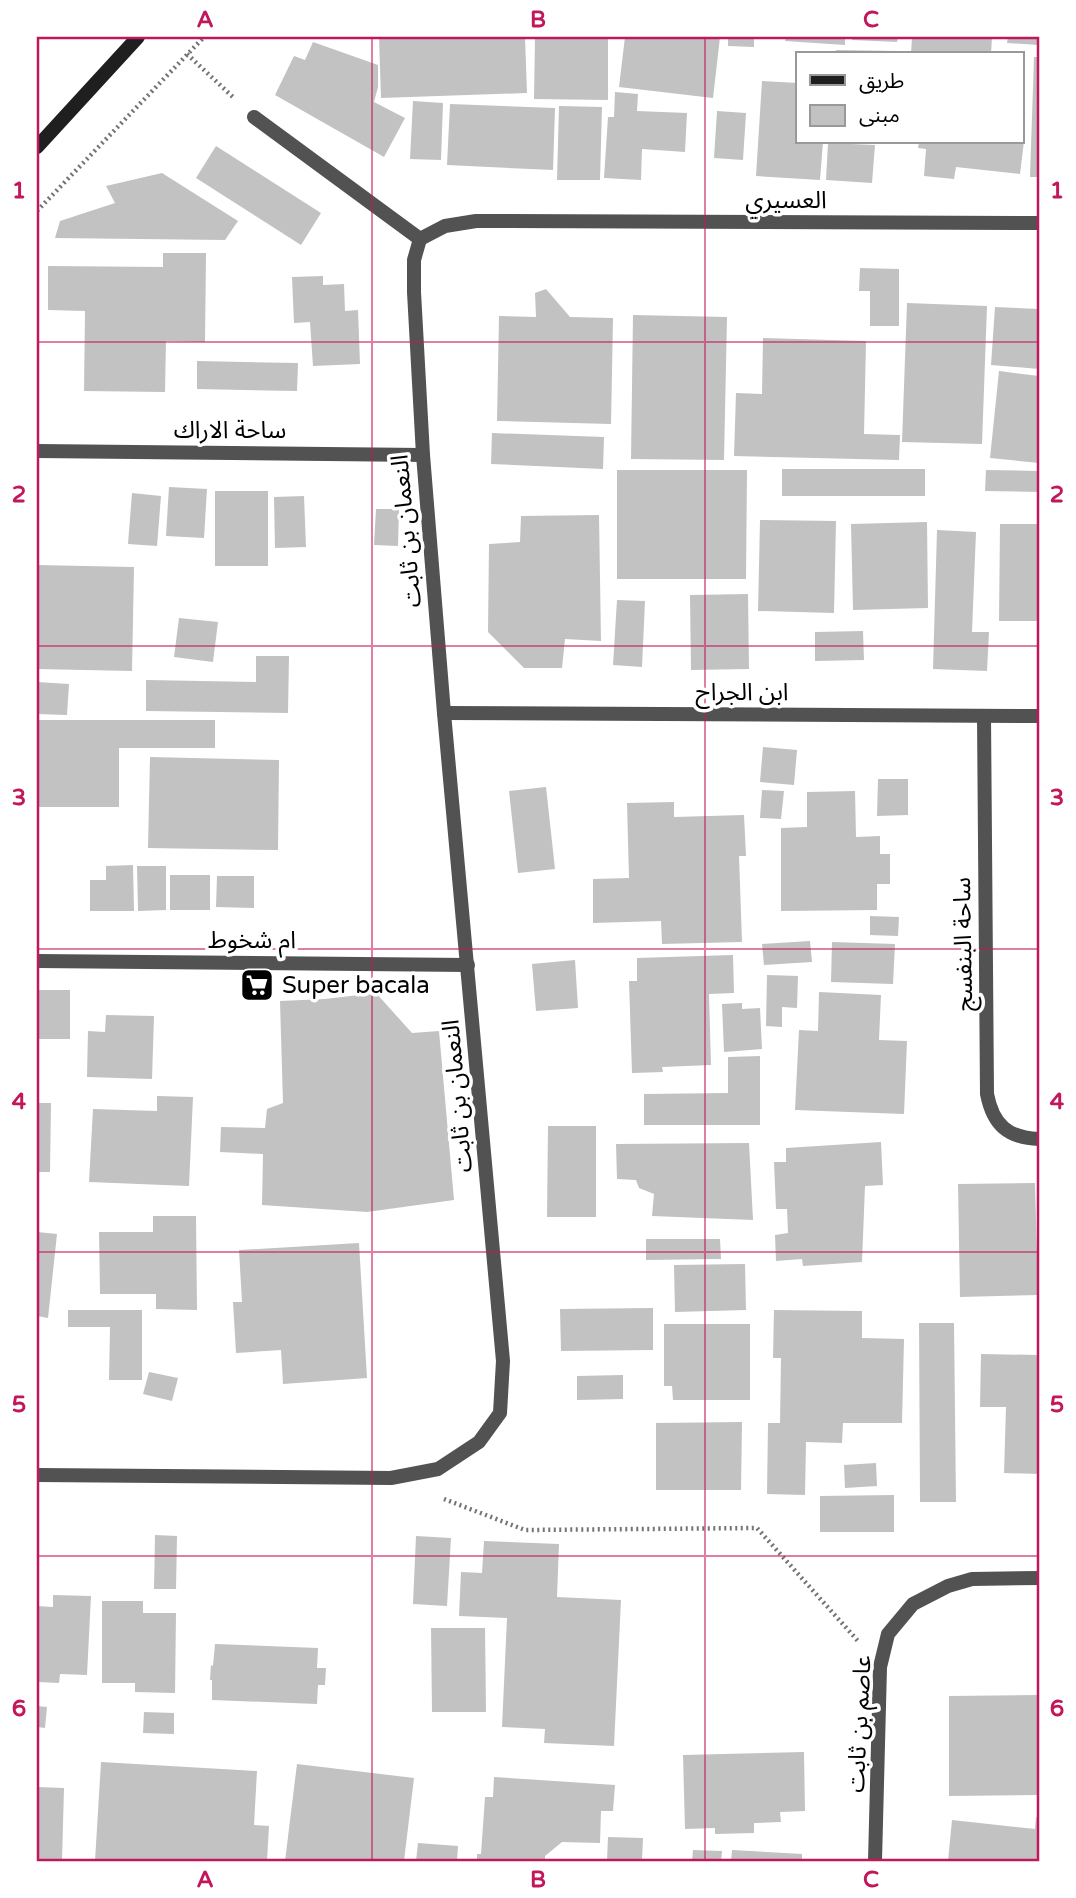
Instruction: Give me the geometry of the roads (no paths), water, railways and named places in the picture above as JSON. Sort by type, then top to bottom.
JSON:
[{"type":"main road","points":[[37,147],[138,37]]},
{"type":"street","points":[[254,117],[421,239]]},
{"type":"street","name":"العسيري","points":[[421,239],[445,226],[475,221],[1039,223]]},
{"type":"street","name":"النعمان بن ثابت","points":[[37,1475],[391,1478],[438,1469],[479,1442],[500,1413],[503,1361],[422,455],[414,292],[414,260],[421,239]]},
{"type":"street","name":"ساحة الاراك","points":[[37,452],[422,455]]},
{"type":"street","name":"ابن الجراح","points":[[444,713],[1039,716]]},
{"type":"street","name":"ساحة البنفسج","points":[[984,716],[987,1094],[990,1110],[1000,1125],[1013,1135],[1039,1139]]},
{"type":"street","name":"ام شخوط","points":[[37,961],[468,965]]},
{"type":"street","name":"عاصم بن ثابت","points":[[875,1861],[880,1667],[888,1634],[913,1604],[948,1586],[972,1579],[1039,1578]]},
{"type":"place","name":"Super bacala","points":[[257,985]]}]
